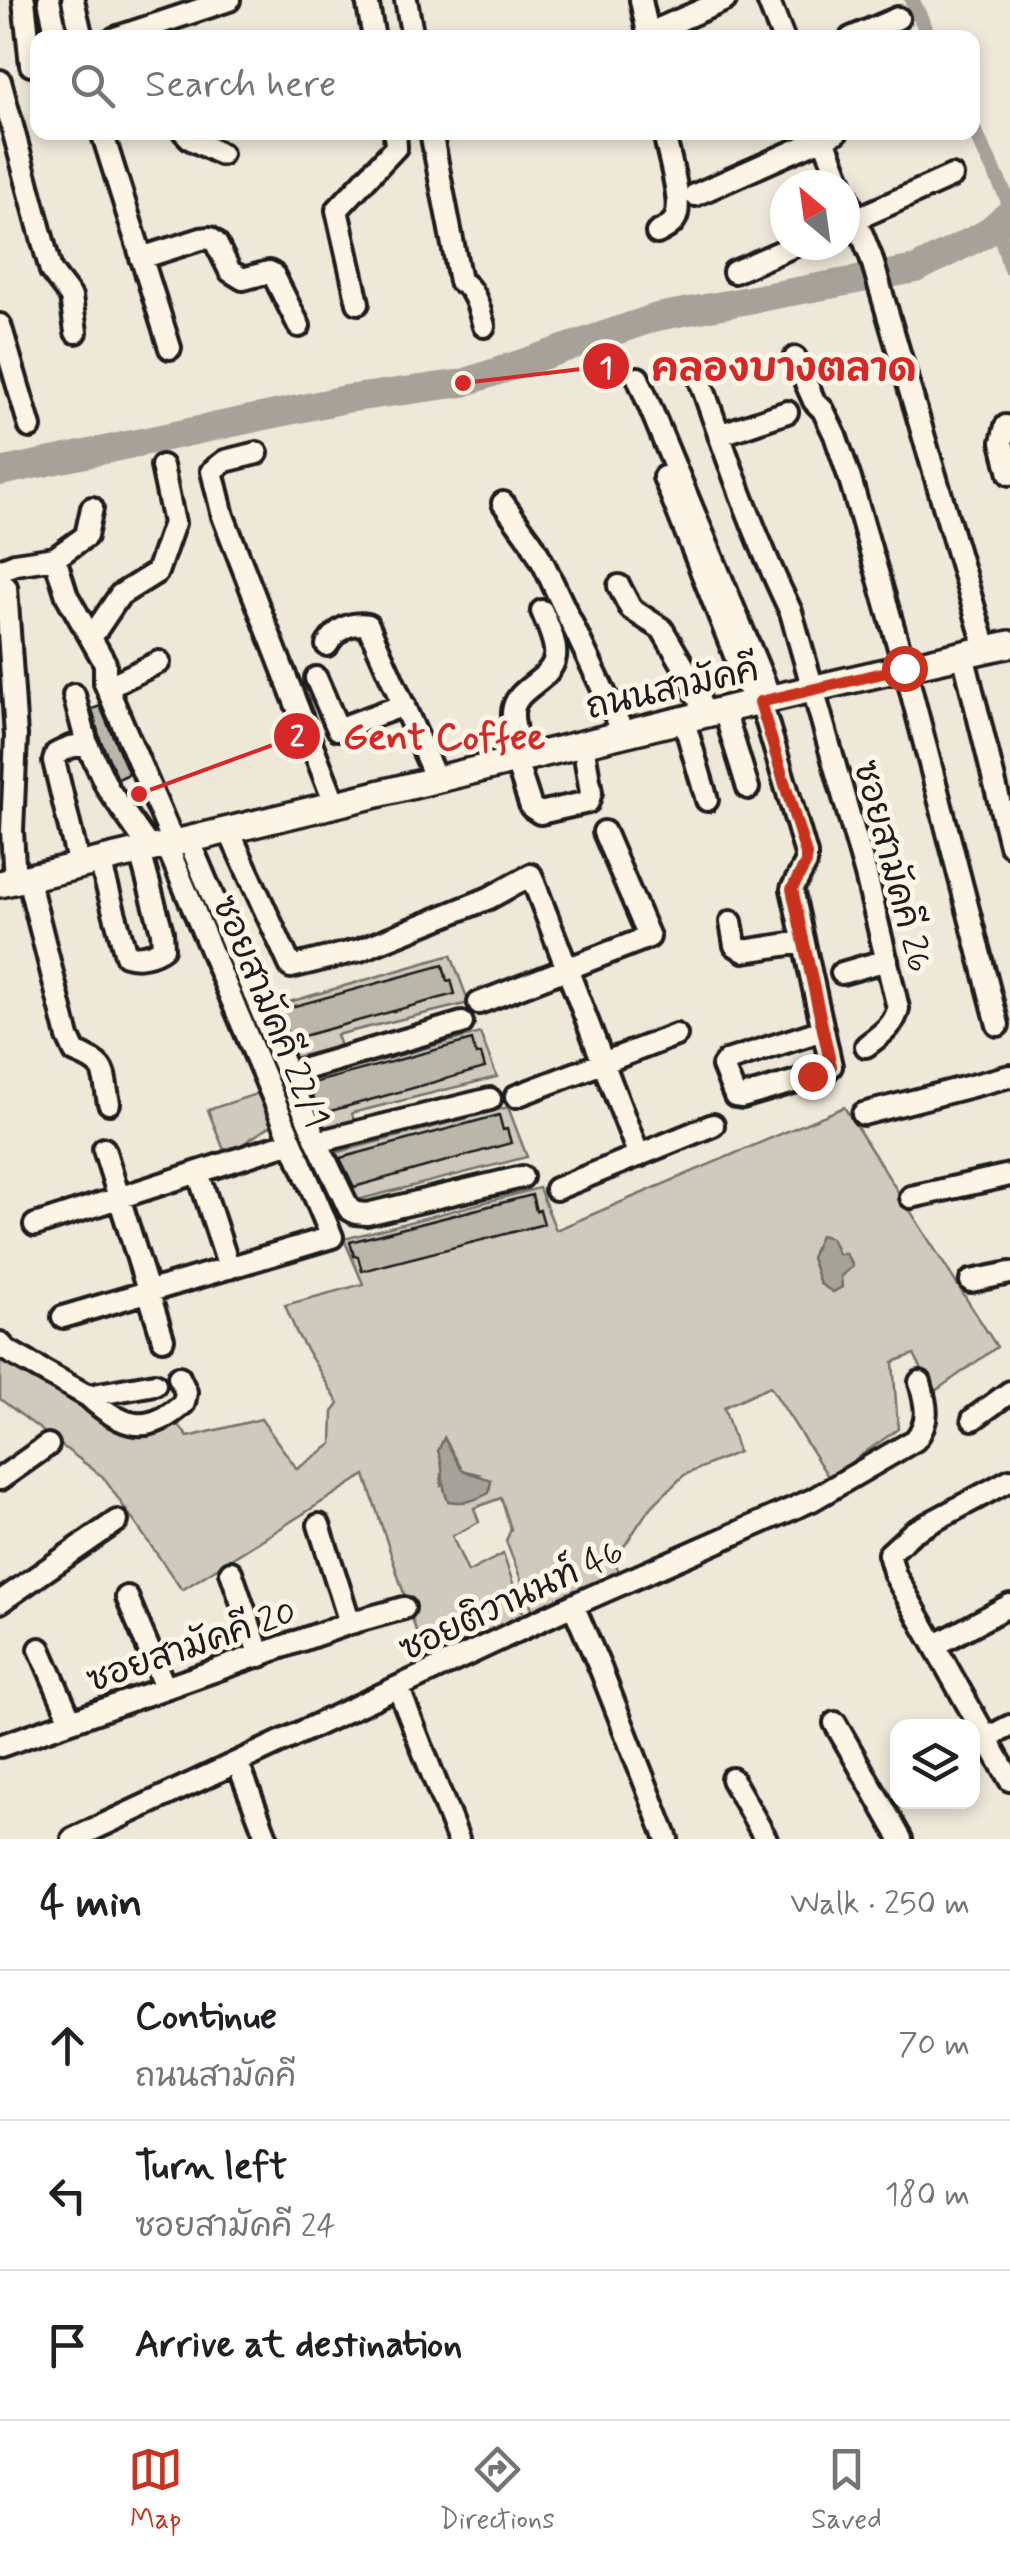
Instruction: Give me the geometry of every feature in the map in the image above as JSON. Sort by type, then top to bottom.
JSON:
[{"type":"main road","name":"ถนนสามัคคี","points":[[14,881],[987,649]]},
{"type":"street","points":[[24,0],[30,38]]},
{"type":"street","points":[[48,0],[55,30]]},
{"type":"street","points":[[74,0],[80,30]]},
{"type":"street","points":[[154,30],[229,0]]},
{"type":"street","points":[[367,0],[373,30]]},
{"type":"street","points":[[406,0],[412,30]]},
{"type":"street","points":[[642,0],[654,30]]},
{"type":"street","points":[[661,30],[725,0]]},
{"type":"street","points":[[768,0],[780,30]]},
{"type":"street","points":[[870,30],[898,18]]},
{"type":"street","points":[[30,66],[0,79],[50,271],[70,298],[76,332]]},
{"type":"street","points":[[104,140],[170,348]]},
{"type":"street","points":[[194,140],[220,154]]},
{"type":"street","points":[[358,303],[337,210],[396,146],[395,140]]},
{"type":"street","points":[[433,140],[460,281],[470,286],[484,326]]},
{"type":"street","points":[[657,233],[668,228],[677,216],[678,198],[666,140]]},
{"type":"street","points":[[695,195],[814,140]]},
{"type":"street","points":[[829,140],[838,170]]},
{"type":"street","points":[[860,217],[952,176]]},
{"type":"street","points":[[141,258],[210,238],[230,271],[244,279],[273,274],[299,326]]},
{"type":"street","points":[[860,238],[871,257],[987,649],[1010,845]]},
{"type":"street","points":[[734,272],[770,256]]},
{"type":"street","points":[[0,326],[30,427]]},
{"type":"street","points":[[795,358],[840,450],[904,668],[998,1025]]},
{"type":"street","name":"ซอยสามัคคี 26","points":[[697,371],[790,612],[866,876],[898,1008],[887,1030],[866,1046]]},
{"type":"street","points":[[632,380],[762,701],[806,854],[806,863],[792,889],[831,1066],[829,1070],[735,1096],[723,1066],[727,1061],[822,1030]]},
{"type":"street","points":[[719,434],[787,412]]},
{"type":"street","points":[[1006,426],[1002,442],[1010,474]]},
{"type":"street","points":[[257,453],[225,461],[212,471],[223,516],[335,804]]},
{"type":"street","points":[[91,638],[120,594],[157,572],[174,522],[162,466]]},
{"type":"street","points":[[503,503],[539,555],[624,734]]},
{"type":"street","points":[[92,508],[86,536],[55,558],[15,564],[3,578],[16,736],[14,881],[68,1036],[76,1052],[102,1067],[109,1103]]},
{"type":"street","points":[[55,558],[67,596],[105,663],[107,687],[164,846],[288,1074],[349,1209],[367,1214],[522,1177]]},
{"type":"street","points":[[619,586],[632,609],[662,629],[690,677],[704,716],[748,788]]},
{"type":"street","points":[[542,611],[555,658],[548,672],[516,701],[513,714],[531,807],[540,813],[588,802],[591,792],[583,744]]},
{"type":"street","points":[[327,644],[336,632],[350,625],[368,625],[436,779]]},
{"type":"street","points":[[107,687],[160,662]]},
{"type":"street","points":[[316,678],[338,729],[404,705]]},
{"type":"street","points":[[74,695],[87,744],[108,790],[164,846],[164,948],[158,952],[134,958],[126,955],[90,864],[54,757],[70,746],[87,744]]},
{"type":"street","points":[[704,716],[707,800]]},
{"type":"street","points":[[229,831],[291,967],[360,950],[489,898],[531,875],[638,1156]]},
{"type":"street","points":[[479,1003],[648,937],[604,832]]},
{"type":"street","name":"ซอยสามัคคี 22/1","points":[[164,846],[332,1237],[230,1268]]},
{"type":"street","points":[[731,922],[735,945],[744,951],[803,942]]},
{"type":"street","points":[[842,973],[887,960]]},
{"type":"street","points":[[288,1074],[462,1023]]},
{"type":"street","points":[[516,1096],[676,1036]]},
{"type":"street","points":[[863,1114],[1010,1076]]},
{"type":"street","points":[[317,1142],[490,1098]]},
{"type":"street","points":[[556,1189],[713,1126]]},
{"type":"street","points":[[35,1225],[292,1142]]},
{"type":"street","points":[[104,1150],[163,1339]]},
{"type":"street","points":[[63,1317],[230,1268],[198,1172]]},
{"type":"street","points":[[911,1197],[1010,1175]]},
{"type":"street","points":[[971,1281],[1010,1272]]},
{"type":"street","points":[[0,1343],[128,1424],[166,1418],[184,1403],[186,1392],[179,1377]]},
{"type":"street","name":"ซอยติวานนท์ 46","points":[[74,1839],[572,1606],[812,1500],[915,1440],[926,1420],[927,1407],[920,1382]]},
{"type":"street","points":[[88,1396],[155,1384]]},
{"type":"street","points":[[974,1419],[1010,1392]]},
{"type":"street","points":[[0,1479],[48,1446]]},
{"type":"street","points":[[1010,1480],[913,1532],[888,1554],[895,1576],[1010,1780]]},
{"type":"street","points":[[0,1602],[117,1521]]},
{"type":"street","points":[[318,1524],[350,1623]]},
{"type":"street","points":[[231,1572],[260,1656]]},
{"type":"street","points":[[127,1597],[165,1688]]},
{"type":"street","points":[[936,1645],[1010,1605]]},
{"type":"street","points":[[572,1606],[602,1670],[667,1839]]},
{"type":"street","name":"ซอยสามัคคี 20","points":[[0,1746],[350,1623],[404,1608]]},
{"type":"street","points":[[40,1649],[71,1721]]},
{"type":"street","points":[[398,1687],[458,1839]]},
{"type":"street","points":[[835,1724],[901,1839]]},
{"type":"street","points":[[987,1738],[1010,1726]]},
{"type":"street","points":[[238,1763],[267,1839]]},
{"type":"street","points":[[732,1778],[766,1839]]},
{"type":"shaded area","points":[[451,955],[469,1003],[336,1035],[340,1046],[293,1058],[270,1011],[279,1005]]},
{"type":"shaded area","points":[[480,1033],[497,1077],[352,1113],[354,1122],[323,1129],[307,1081]]},
{"type":"shaded area","points":[[259,1093],[273,1124],[226,1155],[208,1110]]},
{"type":"shaded area","points":[[508,1107],[527,1157],[349,1202],[335,1153]]},
{"type":"shaded area","points":[[844,1107],[997,1347],[934,1392],[914,1354],[893,1362],[898,1429],[829,1478],[770,1386],[724,1407],[738,1452],[684,1475],[649,1509],[615,1560],[619,1573],[535,1616],[506,1541],[511,1529],[501,1498],[474,1508],[479,1522],[452,1536],[468,1572],[503,1554],[525,1618],[436,1660],[423,1652],[365,1475],[182,1590],[103,1477],[0,1399],[0,1356],[131,1429],[176,1422],[188,1437],[261,1419],[297,1469],[332,1444],[333,1412],[339,1404],[297,1334],[285,1305],[363,1284],[344,1239],[539,1188],[556,1230]],"holes":[[[445,1439],[462,1470],[478,1474],[441,1486]]]},
{"type":"shaded area","points":[[820,1235],[831,1238],[838,1254],[846,1254],[853,1266],[841,1276],[842,1287],[833,1292],[820,1284],[811,1258]]},
{"type":"shaded area","points":[[444,1438],[462,1470],[491,1480],[489,1493],[469,1501],[448,1501],[438,1451]]},
{"type":"building","points":[[100,706],[129,774],[118,779],[92,709]]},
{"type":"building","points":[[443,965],[455,994],[289,1040],[280,1010]]},
{"type":"building","points":[[472,1040],[485,1068],[320,1114],[309,1084]]},
{"type":"building","points":[[499,1115],[511,1143],[354,1187],[340,1158]]},
{"type":"building","points":[[532,1195],[544,1224],[362,1271],[358,1257],[354,1256],[350,1242]]},
{"type":"waterway","points":[[912,0],[926,30]]},
{"type":"waterway","points":[[979,140],[1010,204]]},
{"type":"waterway","points":[[0,472],[346,399],[463,383],[657,317],[916,269],[985,234],[1010,213]]},
{"type":"waterway","points":[[997,222],[1010,268]]},
{"type":"place","name":"คลองบางตลาด","points":[[463,383]]},
{"type":"place","name":"Gent Coffee","points":[[139,794]]},
{"type":"route","points":[[812,1076],[831,1066],[794,906],[792,889],[806,863],[806,854],[760,702],[904,668]]}]
